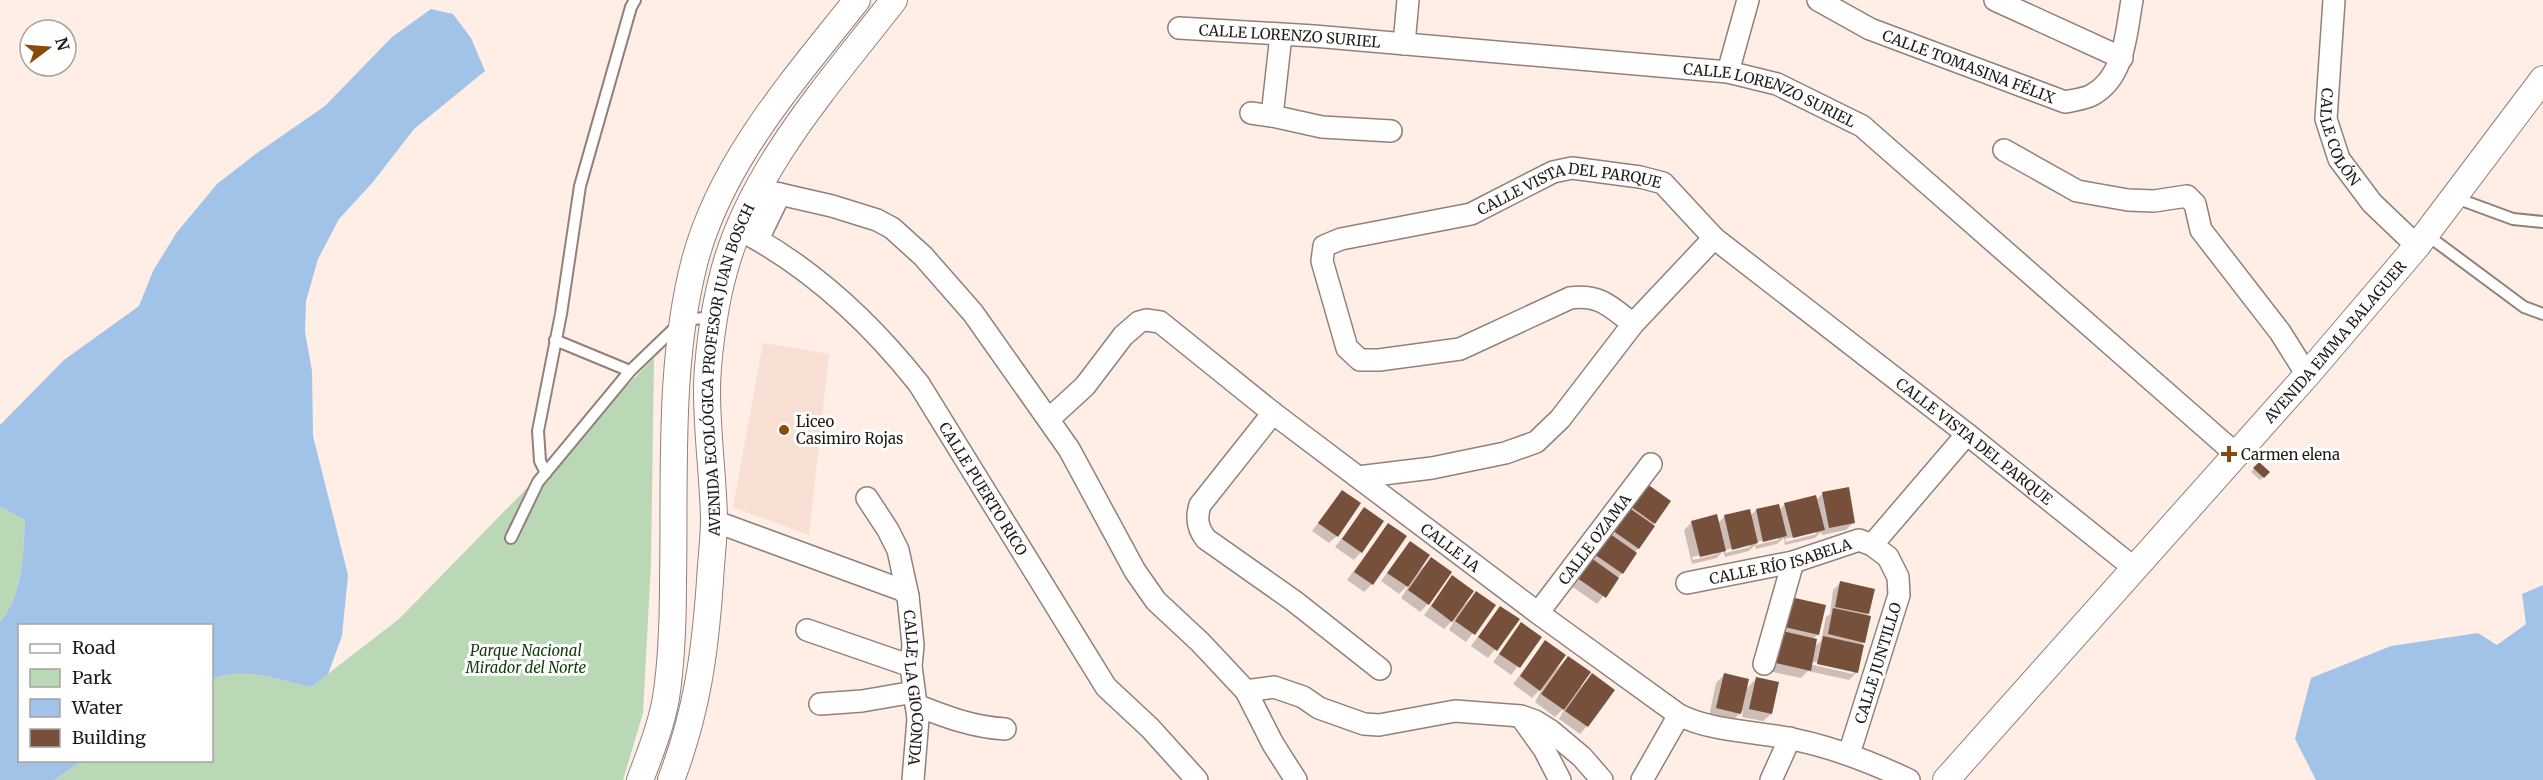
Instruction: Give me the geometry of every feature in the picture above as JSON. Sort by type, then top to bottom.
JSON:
[{"type":"street","points":[[640,780],[653,746],[666,700],[672,644],[677,381],[683,320],[696,259],[716,206],[738,160],[771,109],[856,0]]},
{"type":"street","name":"AVENIDA ECOLÓGICA PROFESOR JUAN BOSCH","points":[[671,780],[685,744],[699,686],[706,637],[714,521],[707,390],[715,317],[722,279],[827,85],[894,0]]},
{"type":"street","points":[[1404,44],[1408,0]]},
{"type":"street","points":[[1728,72],[1748,0]]},
{"type":"street","name":"CALLE TOMASINA FÉLIX","points":[[1818,0],[1870,29],[2065,102],[2091,96],[2108,82],[2122,58],[2132,0]]},
{"type":"street","points":[[1995,0],[2122,58]]},
{"type":"street","name":"CALLE COLÓN","points":[[2334,0],[2326,119],[2339,159],[2372,203],[2422,240]]},
{"type":"street","name":"CALLE LORENZO SURIEL","points":[[1179,28],[1404,44],[1728,72],[1777,84],[1862,126],[2237,454]]},
{"type":"street","points":[[1272,116],[1281,35]]},
{"type":"street","name":"AVENIDA EMMA BALAGUER","points":[[1946,780],[2307,375],[2456,198],[2543,80]]},
{"type":"street","points":[[1251,113],[1322,127],[1391,131]]},
{"type":"street","points":[[2004,150],[2078,191],[2128,200],[2154,201],[2187,196],[2195,204],[2201,230],[2280,332],[2307,375]]},
{"type":"street","name":"CALLE VISTA DEL PARQUE","points":[[1633,324],[1603,301],[1586,296],[1570,298],[1460,349],[1379,360],[1360,360],[1347,348],[1322,261],[1324,246],[1341,239],[1471,214],[1553,172],[1572,168],[1641,177],[1663,183],[1714,238],[1967,434],[2134,568]]},
{"type":"street","points":[[769,191],[858,213],[892,228],[908,241],[973,313],[1069,449],[1144,585],[1156,601],[1200,642],[1246,691],[1273,744],[1296,780]]},
{"type":"street","name":"CALLE PUERTO RICO","points":[[748,234],[807,271],[890,347],[919,384],[1106,687],[1150,728],[1197,780]]},
{"type":"street","points":[[1358,477],[1432,468],[1505,453],[1536,442],[1560,419],[1633,324],[1714,238]]},
{"type":"street","name":"CALLE 1A","points":[[1048,419],[1085,386],[1123,336],[1139,322],[1146,320],[1160,322],[1273,413],[1538,613],[1679,715],[1704,725],[1791,738],[1849,754],[1909,780]]},
{"type":"street","points":[[1273,413],[1200,505],[1197,523],[1206,539],[1294,601],[1380,669]]},
{"type":"street","name":"CALLE RÍO ISABELA","points":[[1687,583],[1793,562],[1859,540],[1872,544],[1967,434]]},
{"type":"street","name":"CALLE OZAMA","points":[[1538,613],[1651,464]]},
{"type":"street","name":"CALLE LA GIOCONDA","points":[[867,498],[898,550],[908,596],[913,645],[911,666],[918,719],[914,780]]},
{"type":"street","points":[[714,521],[903,590],[908,596]]},
{"type":"street","name":"CALLE JUNTILLO","points":[[1849,754],[1899,595],[1899,577],[1888,557],[1872,544]]},
{"type":"street","points":[[1764,664],[1793,562]]},
{"type":"street","points":[[807,630],[911,666]]},
{"type":"street","points":[[1246,691],[1274,687],[1303,697],[1319,708],[1364,724],[1379,725],[1455,711],[1521,716],[1551,731],[1582,757],[1602,780]]},
{"type":"street","points":[[820,704],[915,698],[954,720],[985,728],[1005,729]]},
{"type":"street","points":[[1642,780],[1679,715]]},
{"type":"street","points":[[1521,716],[1544,749],[1560,780]]},
{"type":"street","points":[[1771,780],[1791,738]]},
{"type":"lane","points":[[546,473],[540,461],[538,431],[580,186],[631,7],[635,0]]},
{"type":"lane","points":[[2456,198],[2513,219],[2543,222]]},
{"type":"lane","points":[[2422,240],[2524,307],[2543,314]]},
{"type":"lane","points":[[511,538],[538,482],[630,371],[683,320],[715,317]]},
{"type":"lane","points":[[555,340],[630,371]]},
{"type":"shaded area","name":"Liceo Casimiro Rojas","points":[[763,343],[829,354],[809,535],[733,507]]},
{"type":"green space","name":"Parque Nacional Mirador del Norte","points":[[654,358],[651,564],[643,713],[623,780],[54,780],[81,762],[213,762],[213,679],[224,675],[249,674],[311,687],[399,619]]},
{"type":"green space","points":[[0,507],[25,520],[17,587],[8,611],[0,622]]},
{"type":"water","points":[[431,9],[453,14],[471,38],[485,71],[414,129],[373,182],[339,219],[318,259],[306,301],[305,332],[312,371],[313,436],[348,575],[342,636],[328,674],[311,687],[249,674],[224,675],[213,679],[213,624],[18,624],[18,762],[81,762],[54,780],[0,780],[0,622],[8,611],[17,587],[25,520],[0,507],[0,425],[64,360],[139,306],[153,271],[177,232],[217,184],[325,106],[392,37]]},
{"type":"water","points":[[2543,585],[2543,780],[2316,780],[2295,739],[2311,678],[2391,646],[2478,633],[2497,645],[2526,624],[2522,594]]},
{"type":"building","points":[[2259,462],[2270,472],[2264,478],[2253,468]]},
{"type":"building","points":[[1643,481],[1671,501],[1655,524],[1627,504]]},
{"type":"building","points":[[1849,487],[1855,523],[1829,528],[1822,492]]},
{"type":"building","points":[[1342,490],[1361,503],[1338,537],[1318,523]]},
{"type":"building","points":[[1816,495],[1825,530],[1793,538],[1784,503]]},
{"type":"building","points":[[1779,504],[1787,536],[1763,542],[1756,509]]},
{"type":"building","points":[[1625,505],[1655,526],[1639,549],[1609,528]]},
{"type":"building","points":[[1364,507],[1384,521],[1362,553],[1342,539]]},
{"type":"building","points":[[1750,509],[1758,543],[1732,550],[1724,515]]},
{"type":"building","points":[[1717,514],[1726,551],[1700,557],[1691,521]]},
{"type":"building","points":[[1388,523],[1407,536],[1373,585],[1354,572]]},
{"type":"building","points":[[1606,531],[1637,553],[1623,574],[1591,552]]},
{"type":"building","points":[[1410,541],[1430,555],[1408,587],[1387,573]]},
{"type":"building","points":[[1587,555],[1619,578],[1606,598],[1573,575]]},
{"type":"building","points":[[1431,557],[1452,572],[1429,605],[1408,590]]},
{"type":"building","points":[[1452,575],[1474,591],[1452,622],[1431,606]]},
{"type":"building","points":[[1840,581],[1875,589],[1869,614],[1835,607]]},
{"type":"building","points":[[1476,591],[1496,605],[1475,635],[1455,621]]},
{"type":"building","points":[[1786,596],[1826,605],[1819,635],[1780,626]]},
{"type":"building","points":[[1500,606],[1520,619],[1497,651],[1478,637]]},
{"type":"building","points":[[1833,608],[1871,616],[1865,643],[1828,634]]},
{"type":"building","points":[[1521,622],[1542,637],[1520,668],[1499,654]]},
{"type":"building","points":[[1778,630],[1817,639],[1811,671],[1771,662]]},
{"type":"building","points":[[1823,636],[1864,645],[1858,673],[1817,664]]},
{"type":"building","points":[[1545,640],[1566,655],[1540,691],[1520,676]]},
{"type":"building","points":[[1568,656],[1591,672],[1564,710],[1541,694]]},
{"type":"building","points":[[1592,673],[1615,690],[1588,727],[1565,711]]},
{"type":"building","points":[[1724,673],[1749,679],[1741,714],[1716,708]]},
{"type":"building","points":[[1756,677],[1779,682],[1772,714],[1749,709]]},
{"type":"place","name":"Liceo Casimiro Rojas","points":[[784,430]]},
{"type":"place","name":"Carmen elena","points":[[2229,454]]}]
